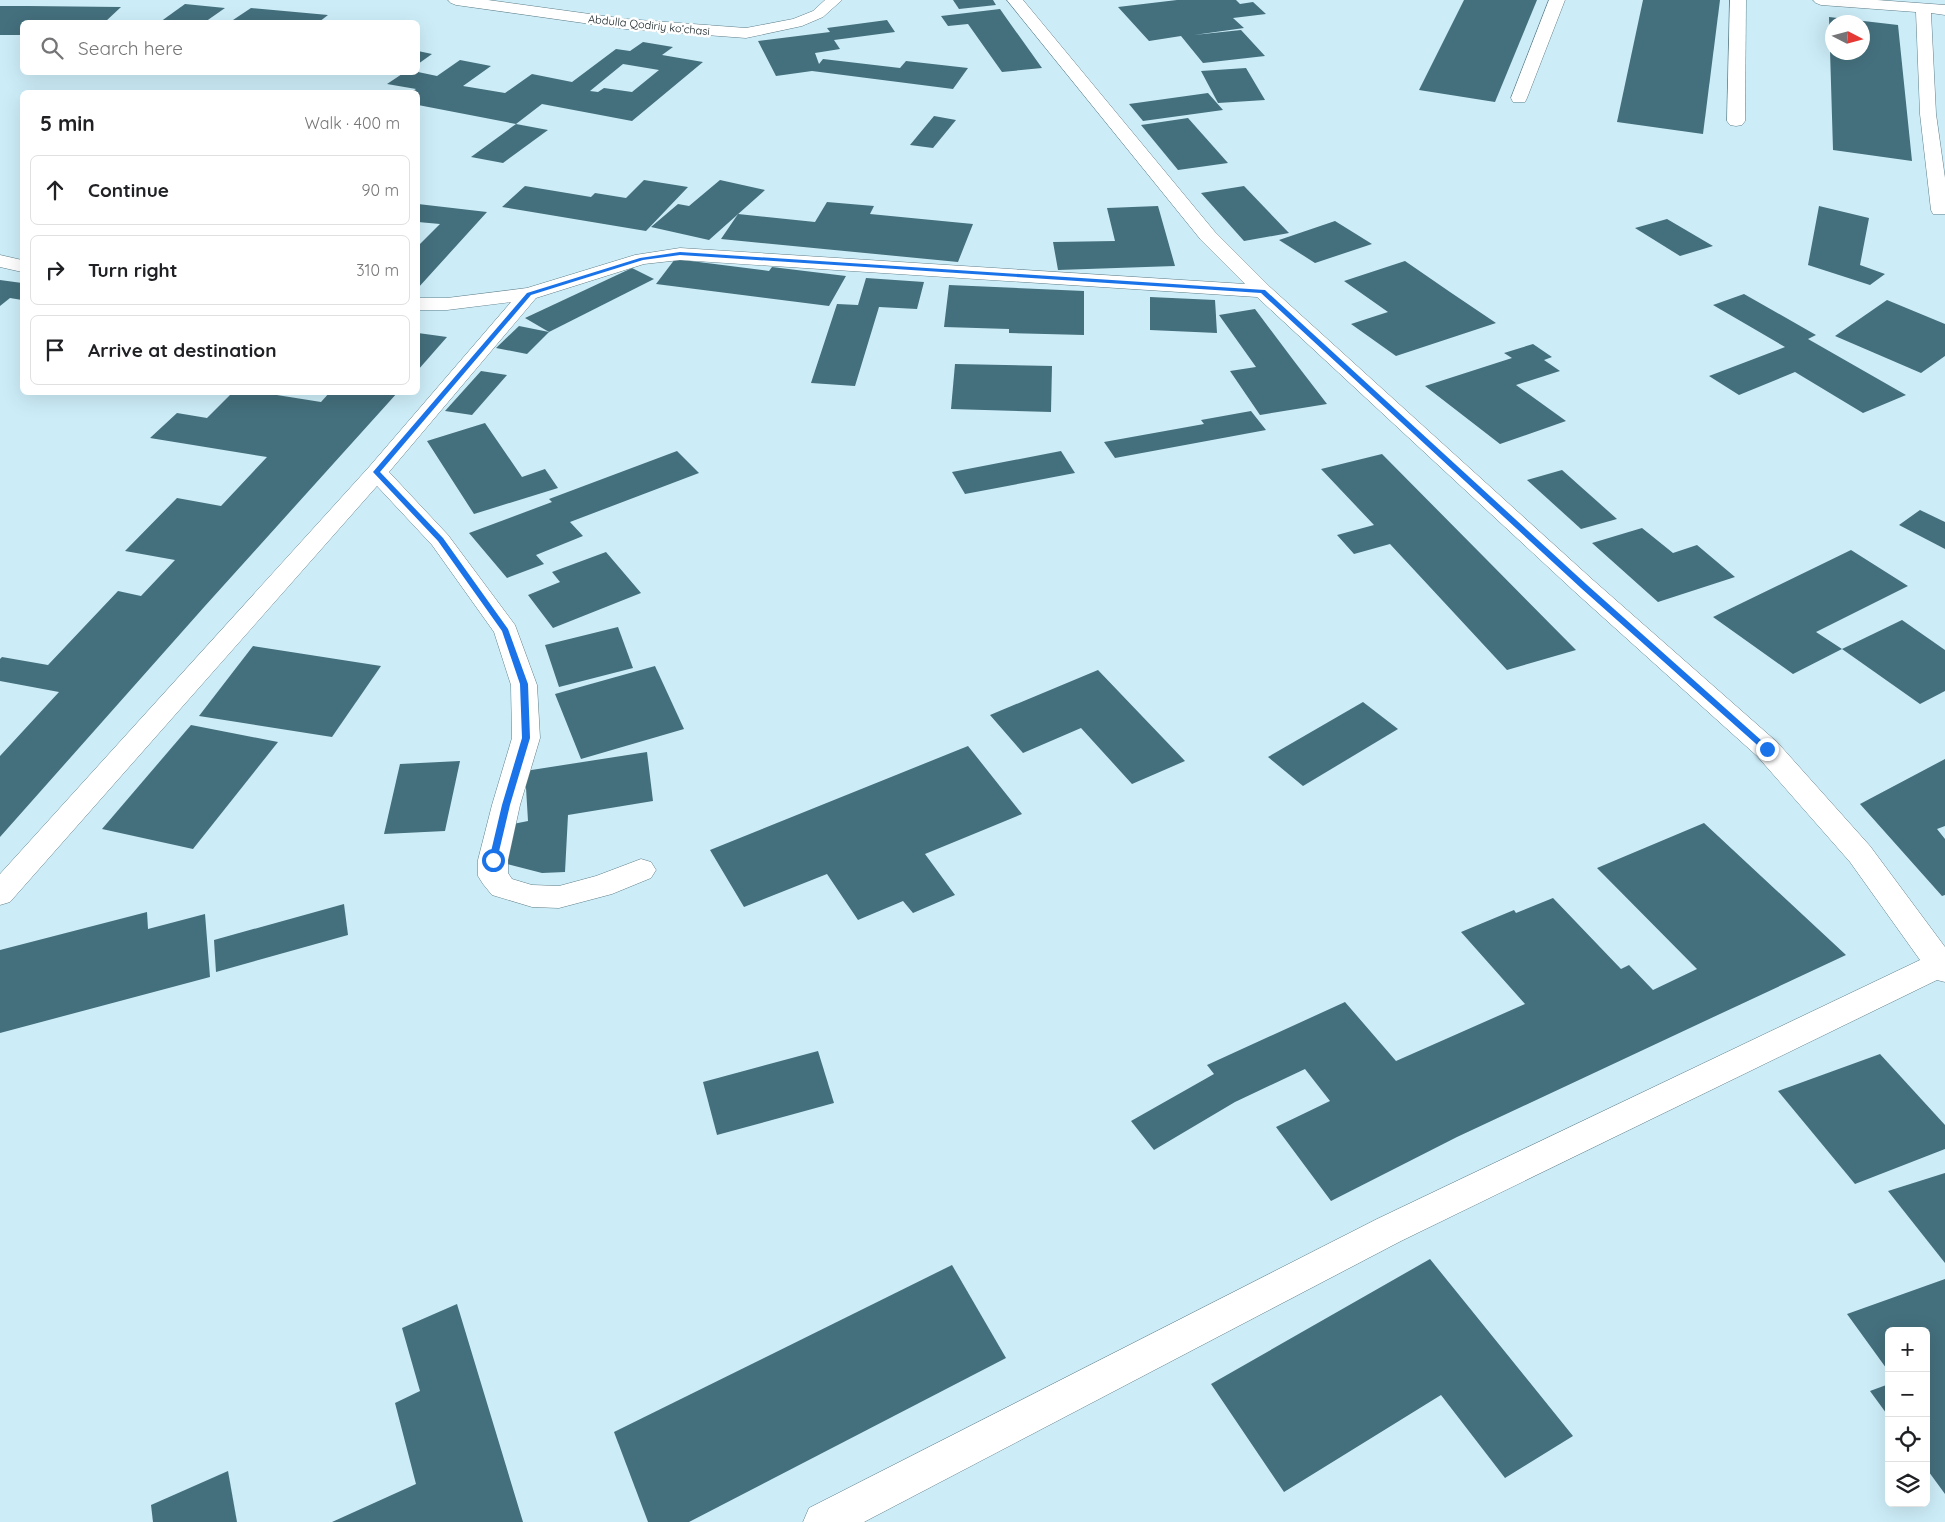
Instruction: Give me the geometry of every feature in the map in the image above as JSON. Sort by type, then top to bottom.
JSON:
[{"type":"street","name":"Abdulla Qodiriy koʻchasi","points":[[456,0],[626,24],[746,34],[797,23],[818,14],[834,0]]},
{"type":"street","points":[[823,1522],[1389,1230],[1942,967],[1860,854],[1767,749],[1584,586],[1263,291],[1208,236],[1015,0]]},
{"type":"street","points":[[1519,98],[1557,0]]},
{"type":"street","points":[[1736,121],[1738,0]]},
{"type":"street","points":[[1821,0],[1945,10]]},
{"type":"street","points":[[1923,9],[1936,115],[1940,210]]},
{"type":"street","points":[[420,304],[447,304],[529,294],[642,259],[680,254],[1263,291]]},
{"type":"street","points":[[0,262],[20,266]]},
{"type":"street","points":[[0,894],[377,472],[529,294]]},
{"type":"street","points":[[377,472],[440,540],[506,631],[524,684],[526,738],[497,842],[493,860],[493,876],[502,887],[532,896],[559,897],[602,886],[642,870]]},
{"type":"building","points":[[953,0],[993,0],[996,5],[959,9]]},
{"type":"building","points":[[1177,0],[1236,0],[1240,4],[1253,2],[1266,14],[1233,18],[1244,28],[1194,35],[1241,30],[1265,56],[1203,63],[1181,36],[1149,41],[1118,7]]},
{"type":"building","points":[[1464,0],[1537,0],[1495,102],[1419,90]]},
{"type":"building","points":[[1643,0],[1720,0],[1703,134],[1617,122]]},
{"type":"building","points":[[185,4],[225,8],[208,20],[163,20]]},
{"type":"building","points":[[0,6],[121,7],[107,20],[20,20],[20,35],[0,35]]},
{"type":"building","points":[[251,8],[328,15],[322,20],[233,20]]},
{"type":"building","points":[[1000,9],[1042,68],[1002,72],[968,24],[948,26],[941,16]]},
{"type":"building","points":[[887,20],[895,32],[834,40],[840,49],[815,53],[819,64],[823,59],[900,68],[906,61],[968,68],[953,89],[812,71],[776,76],[758,41],[830,32],[827,28]]},
{"type":"building","points":[[1870,22],[1898,25],[1912,161],[1833,150],[1830,60],[1870,60]]},
{"type":"building","points":[[643,42],[673,47],[662,55],[703,62],[632,121],[542,104],[516,124],[420,105],[420,90],[387,84],[400,75],[420,75],[420,72],[437,76],[460,60],[491,66],[463,86],[505,93],[532,74],[572,82],[616,49],[630,51]],"holes":[[[623,64],[659,70],[632,92],[604,88],[598,92],[590,91]]]},
{"type":"building","points":[[420,51],[432,54],[420,63]]},
{"type":"building","points":[[1246,68],[1265,100],[1218,103],[1201,71]]},
{"type":"building","points":[[1208,93],[1223,110],[1143,121],[1129,104]]},
{"type":"building","points":[[934,116],[956,120],[933,148],[910,145]]},
{"type":"building","points":[[1188,118],[1228,163],[1178,170],[1141,125]]},
{"type":"building","points":[[516,124],[548,130],[503,163],[471,157]]},
{"type":"building","points":[[644,180],[688,187],[646,231],[502,207],[525,186],[591,197],[595,193],[626,198]]},
{"type":"building","points":[[720,180],[765,190],[709,240],[651,227],[678,204],[689,206]]},
{"type":"building","points":[[1244,186],[1289,233],[1244,241],[1201,193]]},
{"type":"building","points":[[827,202],[874,206],[870,214],[973,224],[958,262],[721,239],[738,214],[815,222]]},
{"type":"building","points":[[420,204],[487,212],[420,286],[420,244],[440,224],[420,222]]},
{"type":"building","points":[[1158,206],[1175,266],[1058,270],[1053,242],[1115,241],[1107,208]]},
{"type":"building","points":[[1819,206],[1869,218],[1860,265],[1885,274],[1870,285],[1808,265]]},
{"type":"building","points":[[1667,219],[1713,246],[1680,256],[1635,228]]},
{"type":"building","points":[[1335,221],[1372,244],[1315,263],[1279,240]]},
{"type":"building","points":[[675,259],[769,271],[772,267],[846,276],[829,306],[656,284]]},
{"type":"building","points":[[1405,261],[1496,323],[1396,356],[1351,324],[1388,312],[1344,281]]},
{"type":"building","points":[[632,268],[654,279],[549,332],[525,318]]},
{"type":"building","points":[[866,278],[924,282],[917,309],[879,307],[855,386],[811,383],[837,304],[858,305]]},
{"type":"building","points":[[0,280],[20,283],[20,300],[10,298],[0,306]]},
{"type":"building","points":[[949,285],[1084,291],[1084,335],[1009,333],[1009,329],[944,327]]},
{"type":"building","points":[[1744,294],[1816,335],[1808,339],[1906,395],[1863,413],[1795,372],[1739,395],[1709,376],[1785,347],[1713,305]]},
{"type":"building","points":[[1150,297],[1215,300],[1217,333],[1150,330]]},
{"type":"building","points":[[1887,300],[1945,324],[1945,356],[1921,373],[1835,336]]},
{"type":"building","points":[[1255,309],[1327,404],[1260,415],[1230,371],[1256,367],[1219,315]]},
{"type":"building","points":[[519,326],[549,332],[527,354],[496,348]]},
{"type":"building","points":[[420,333],[447,337],[420,368]]},
{"type":"building","points":[[1533,344],[1552,357],[1544,360],[1560,371],[1516,385],[1566,421],[1500,444],[1425,386],[1512,358],[1504,353]]},
{"type":"building","points":[[955,364],[1052,366],[1051,412],[951,409]]},
{"type":"building","points":[[481,371],[507,375],[472,415],[445,411]]},
{"type":"building","points":[[230,395],[277,395],[321,402],[327,395],[395,395],[0,837],[0,756],[59,692],[0,681],[0,659],[2,657],[48,665],[118,591],[141,596],[175,560],[125,551],[177,498],[221,506],[267,457],[150,438],[177,413],[207,418]]},
{"type":"building","points":[[1251,411],[1266,430],[1115,458],[1104,442],[1204,424],[1201,420]]},
{"type":"building","points":[[485,423],[522,477],[545,469],[558,488],[474,514],[427,441]]},
{"type":"building","points":[[677,451],[699,473],[570,522],[583,536],[536,555],[544,564],[507,578],[469,533],[552,502],[549,499]]},
{"type":"building","points":[[1061,451],[1075,473],[965,494],[952,472]]},
{"type":"building","points":[[1382,454],[1576,650],[1507,670],[1390,544],[1354,554],[1337,535],[1374,525],[1321,469]]},
{"type":"building","points":[[1562,470],[1617,519],[1581,529],[1527,480]]},
{"type":"building","points":[[1920,510],[1945,522],[1945,549],[1899,525]]},
{"type":"building","points":[[1642,528],[1673,553],[1697,545],[1735,577],[1658,602],[1592,543]]},
{"type":"building","points":[[1851,550],[1908,586],[1816,632],[1842,649],[1793,674],[1713,617]]},
{"type":"building","points":[[606,552],[641,593],[553,628],[528,595],[560,582],[552,572]]},
{"type":"building","points":[[1902,620],[1945,650],[1945,691],[1920,704],[1842,649]]},
{"type":"building","points":[[618,627],[633,668],[559,687],[545,645]]},
{"type":"building","points":[[253,646],[381,666],[332,737],[199,716]]},
{"type":"building","points":[[655,666],[684,729],[581,759],[555,694]]},
{"type":"building","points":[[1098,670],[1185,761],[1132,784],[1081,728],[1023,753],[990,715]]},
{"type":"building","points":[[1363,702],[1398,729],[1303,786],[1268,757]]},
{"type":"building","points":[[191,725],[278,742],[193,849],[102,829]]},
{"type":"building","points":[[968,746],[1022,814],[925,854],[955,895],[913,913],[903,901],[858,920],[827,874],[744,907],[710,850]]},
{"type":"building","points":[[647,752],[653,801],[568,815],[565,872],[542,873],[507,864],[513,824],[528,821],[525,771]]},
{"type":"building","points":[[1945,759],[1945,826],[1937,829],[1945,839],[1945,895],[1942,896],[1860,804]]},
{"type":"building","points":[[460,761],[445,831],[384,834],[400,764]]},
{"type":"building","points":[[1704,823],[1846,955],[1457,1137],[1331,1201],[1276,1127],[1330,1101],[1305,1069],[1235,1102],[1154,1150],[1131,1121],[1214,1074],[1207,1065],[1345,1002],[1396,1061],[1525,1004],[1461,932],[1514,910],[1516,913],[1553,898],[1621,969],[1629,965],[1653,990],[1697,969],[1597,868]]},
{"type":"building","points":[[344,904],[348,935],[216,972],[214,940]]},
{"type":"building","points":[[147,912],[148,929],[205,914],[210,977],[0,1033],[0,950]]},
{"type":"building","points":[[818,1051],[834,1103],[717,1135],[703,1082]]},
{"type":"building","points":[[1880,1054],[1945,1125],[1945,1149],[1855,1184],[1778,1091]]},
{"type":"building","points":[[1945,1173],[1945,1263],[1888,1191]]},
{"type":"building","points":[[1430,1259],[1573,1436],[1505,1478],[1441,1395],[1284,1492],[1211,1384]]},
{"type":"building","points":[[952,1265],[1006,1358],[689,1522],[648,1522],[614,1432]]},
{"type":"building","points":[[1945,1279],[1945,1494],[1930,1473],[1930,1327],[1885,1327],[1885,1366],[1847,1314]]},
{"type":"building","points":[[457,1304],[523,1522],[332,1522],[416,1484],[395,1403],[420,1391],[402,1328]]},
{"type":"building","points":[[1885,1385],[1885,1412],[1870,1391]]},
{"type":"building","points":[[228,1471],[237,1522],[153,1522],[151,1505]]},
{"type":"route","points":[[493,860],[506,805],[526,738],[524,684],[506,631],[440,540],[377,472],[529,294],[642,259],[680,254],[1263,291],[1584,586],[1767,749]]}]
